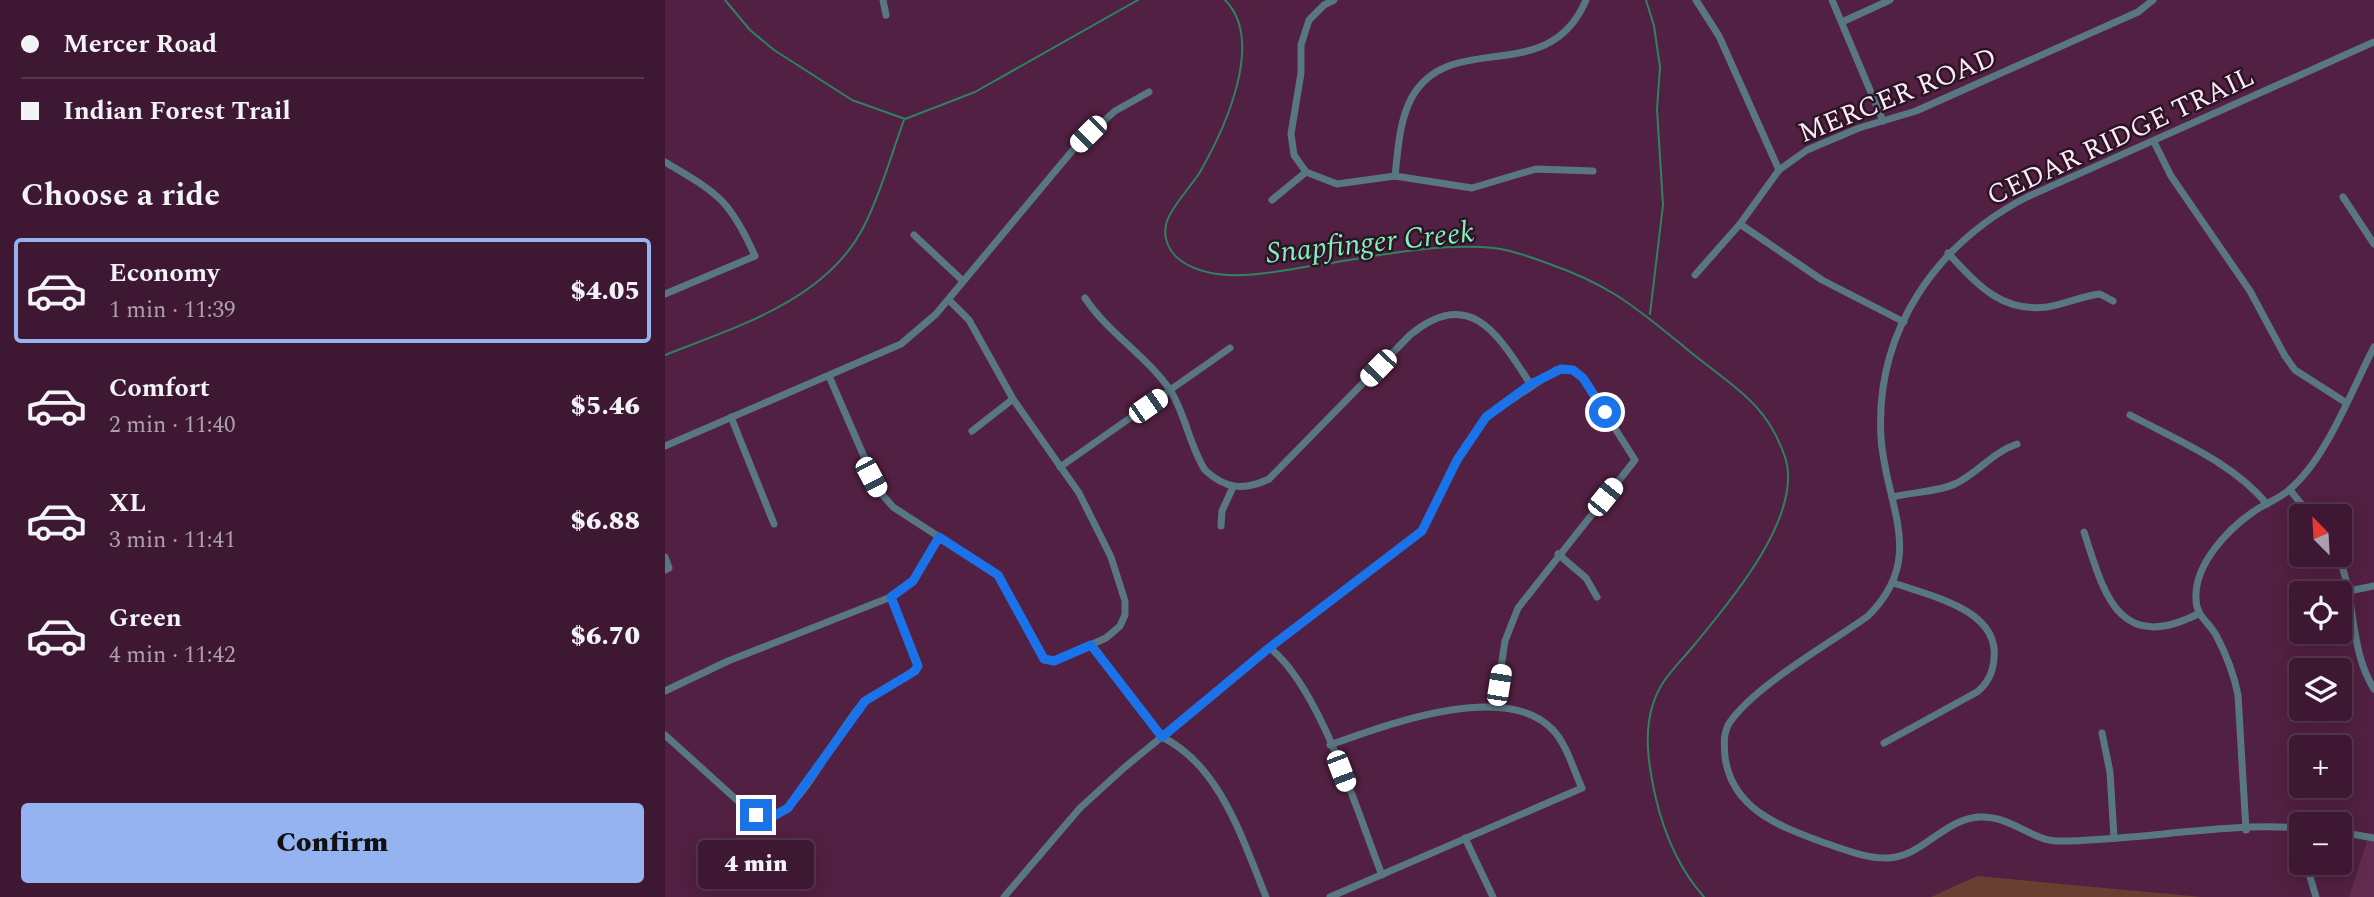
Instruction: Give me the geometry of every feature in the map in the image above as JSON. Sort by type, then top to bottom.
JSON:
[{"type":"street","points":[[883,0],[886,15]]},
{"type":"street","points":[[1334,0],[1324,5],[1308,20],[1301,44],[1301,73],[1291,134],[1294,155],[1306,172],[1337,184],[1395,176],[1472,188],[1536,169],[1593,171]]},
{"type":"street","points":[[1395,176],[1403,118],[1410,100],[1424,81],[1438,71],[1465,60],[1505,57],[1538,48],[1564,31],[1586,0]]},
{"type":"street","points":[[1696,0],[1719,36],[1779,170]]},
{"type":"street","points":[[1832,0],[1883,121]]},
{"type":"street","points":[[1842,22],[1890,0]]},
{"type":"street","name":"MERCER ROAD","points":[[1695,275],[1740,224],[1779,170],[1807,150],[1832,138],[1964,91],[2138,12],[2153,0]]},
{"type":"street","name":"CEDAR RIDGE TRAIL","points":[[2289,828],[2055,841],[2013,822],[1980,817],[1963,819],[1902,855],[1888,858],[1864,855],[1775,825],[1742,797],[1726,765],[1724,736],[1728,723],[1757,693],[1868,616],[1883,601],[1894,583],[1901,542],[1881,437],[1888,360],[1923,284],[1948,253],[1998,212],[2374,42]]},
{"type":"street","points":[[665,446],[901,344],[949,300],[1077,145],[1108,117],[1149,92]]},
{"type":"street","points":[[2154,142],[2171,176],[2250,291],[2284,356],[2295,370],[2345,402]]},
{"type":"street","points":[[665,162],[712,190],[741,223],[755,256],[665,294]]},
{"type":"street","points":[[1272,200],[1306,172]]},
{"type":"street","points":[[2343,197],[2374,244]]},
{"type":"street","points":[[1740,224],[1822,281],[1904,322]]},
{"type":"street","points":[[913,235],[963,281]]},
{"type":"street","points":[[1948,253],[1988,294],[2013,307],[2046,307],[2100,294],[2113,301]]},
{"type":"street","points":[[1085,298],[1093,311],[1150,363],[1170,391],[1205,470],[1214,479],[1233,487],[1247,487],[1269,479],[1410,335],[1426,322],[1440,316],[1453,314],[1482,321],[1497,335],[1531,384]]},
{"type":"street","points":[[829,376],[879,491],[893,507],[998,575],[1044,659],[1054,661],[1091,645],[1120,626],[1125,615],[1125,601],[1111,557],[1079,493],[1013,399],[969,320],[949,300]]},
{"type":"street","points":[[2246,830],[2235,679],[2213,631],[2198,614],[2196,588],[2204,567],[2231,531],[2290,490],[2318,454],[2374,347]]},
{"type":"street","points":[[1060,467],[1230,348]]},
{"type":"street","points":[[1004,897],[1080,808],[1269,648],[1422,531],[1457,460],[1486,417],[1531,384],[1556,370],[1573,370],[1583,378],[1635,460],[1558,554],[1529,592],[1511,622],[1505,641],[1495,707]]},
{"type":"street","points":[[972,431],[1013,399]]},
{"type":"street","points":[[2130,415],[2203,453],[2250,487],[2267,504]]},
{"type":"street","points":[[731,417],[774,524]]},
{"type":"street","points":[[1892,497],[1954,484],[1971,475],[2000,450],[2017,444]]},
{"type":"street","points":[[1221,526],[1222,511],[1233,487]]},
{"type":"street","points":[[2290,490],[2301,504]]},
{"type":"street","points":[[2084,532],[2111,602],[2135,626],[2152,629],[2198,614]]},
{"type":"street","points":[[665,691],[728,662],[891,597],[913,581],[939,537]]},
{"type":"street","points":[[1558,554],[1586,578],[1597,597]]},
{"type":"street","points":[[665,557],[669,568],[665,570]]},
{"type":"street","points":[[1884,743],[1977,692],[1987,681],[1994,662],[1993,643],[1980,620],[1965,611],[1894,583]]},
{"type":"street","points":[[2352,591],[2374,586]]},
{"type":"street","points":[[665,735],[749,811],[775,821],[788,808],[865,701],[911,674],[918,666],[891,597]]},
{"type":"street","points":[[2352,609],[2363,671],[2374,689]]},
{"type":"street","points":[[1091,645],[1162,737],[1172,742],[1221,795],[1266,897]]},
{"type":"street","points":[[1269,648],[1292,670],[1330,745],[1382,875]]},
{"type":"street","points":[[1330,745],[1400,720],[1451,709],[1495,707],[1524,713],[1552,729],[1563,744],[1582,788],[1330,897]]},
{"type":"street","points":[[2102,733],[2110,772],[2114,838]]},
{"type":"street","points":[[2352,834],[2374,838]]},
{"type":"street","points":[[1465,838],[1493,897]]},
{"type":"street","points":[[2310,875],[2316,897]]},
{"type":"shaded area","points":[[2368,838],[2374,839],[2374,897],[2349,897]]},
{"type":"shaded area","points":[[1977,876],[2202,897],[1931,897]]},
{"type":"waterway","name":"Snapfinger Creek","points":[[725,0],[750,30],[774,50],[852,100],[905,119],[975,92],[1138,0]]},
{"type":"waterway","name":"Snapfinger Creek","points":[[1225,0],[1237,17],[1242,38],[1237,86],[1220,133],[1200,172],[1167,221],[1167,243],[1180,260],[1211,273],[1247,275],[1451,247],[1501,249],[1519,254],[1587,279],[1621,298],[1732,384],[1757,408],[1777,438],[1785,457],[1788,480],[1784,505],[1774,531],[1744,582],[1666,679],[1656,695],[1648,727],[1651,775],[1660,813],[1680,863],[1704,897]]},
{"type":"waterway","points":[[1646,0],[1654,26],[1660,67],[1657,109],[1663,205],[1650,314]]},
{"type":"waterway","points":[[665,355],[777,308],[827,273],[848,252],[864,226],[881,187],[904,120]]},
{"type":"route","points":[[756,815],[772,817],[788,808],[865,701],[915,671],[918,666],[891,597],[921,572],[939,537],[998,575],[1044,659],[1054,661],[1091,645],[1162,737],[1269,648],[1422,531],[1457,460],[1486,417],[1531,384],[1561,369],[1573,370],[1583,378],[1605,412]]}]
